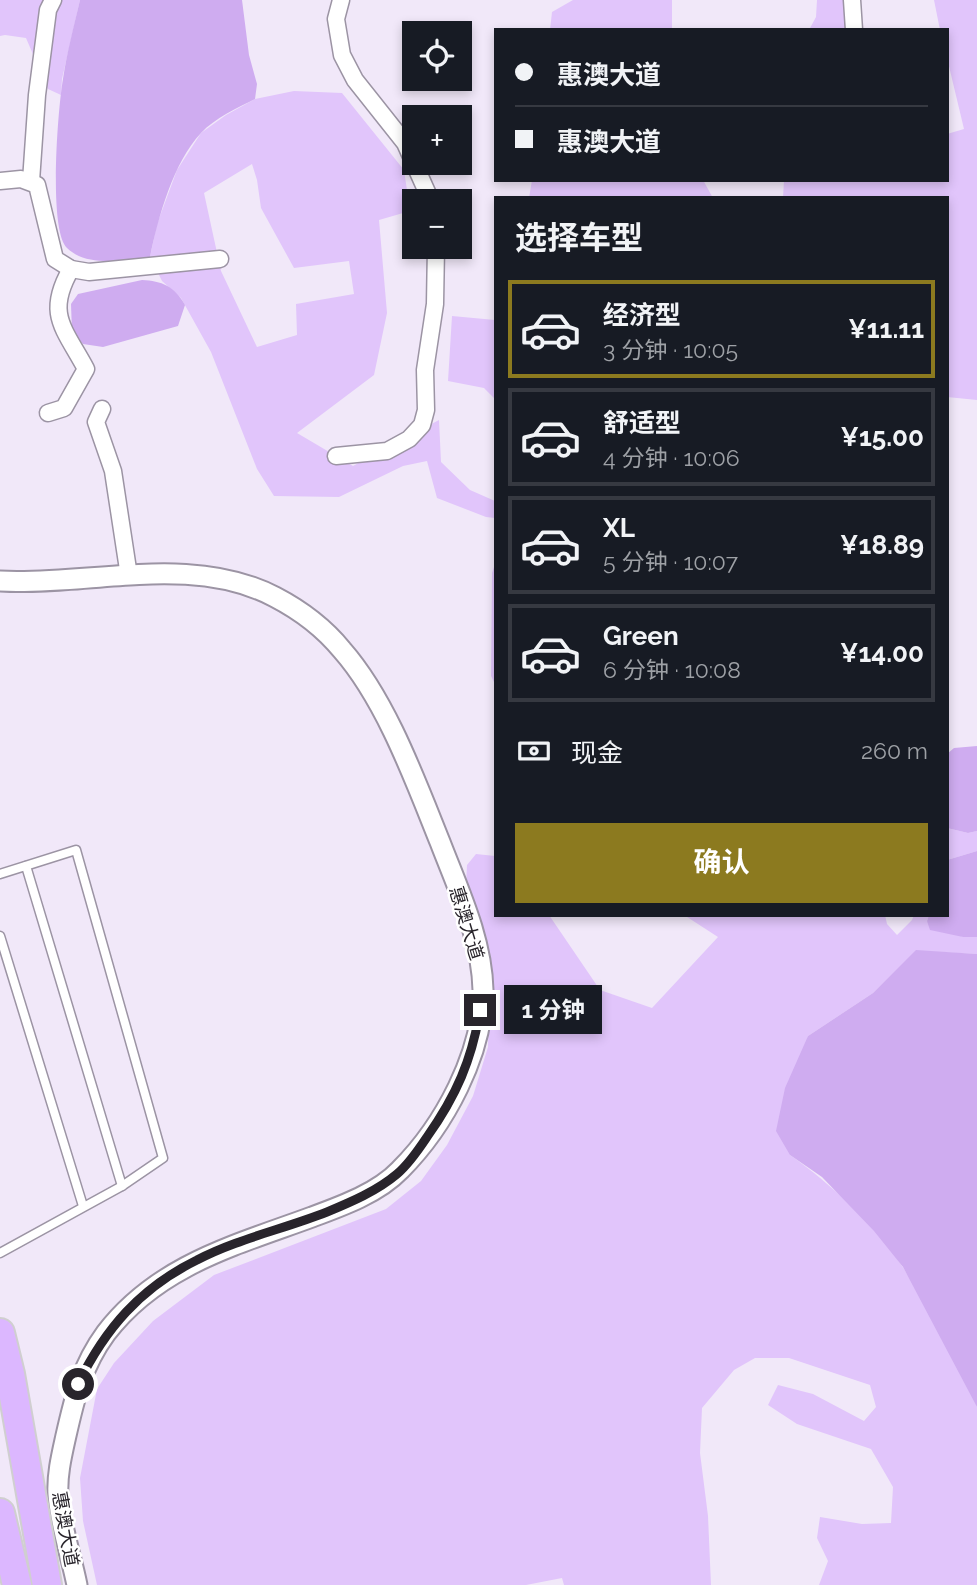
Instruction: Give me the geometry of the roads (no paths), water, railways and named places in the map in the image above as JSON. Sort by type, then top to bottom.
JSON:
[{"type":"highway","points":[[0,1333],[10,1374],[47,1585]]},
{"type":"highway","points":[[0,1513],[17,1585]]},
{"type":"street","points":[[32,181],[39,83],[48,10],[53,0]]},
{"type":"street","points":[[341,0],[337,19],[342,55],[355,80],[405,143],[426,189]]},
{"type":"street","points":[[852,0],[854,28]]},
{"type":"street","points":[[0,181],[21,179],[37,185],[55,259],[71,269],[89,272],[220,259]]},
{"type":"street","points":[[336,456],[387,451],[409,439],[422,425],[426,410],[425,370],[435,304],[436,259]]},
{"type":"street","points":[[48,413],[64,408],[86,369],[57,314],[60,289],[71,269]]},
{"type":"street","points":[[102,409],[96,422],[113,471],[129,576]]},
{"type":"street","name":"惠澳大道","points":[[0,580],[32,582],[192,575],[247,585],[297,610],[343,650],[380,705],[426,807],[466,909],[477,944],[483,993],[474,1038],[457,1090],[419,1149],[397,1174],[356,1199],[198,1259],[148,1291],[130,1306],[106,1334],[78,1384],[58,1472],[58,1495],[77,1585]]},
{"type":"lane","points":[[0,874],[76,850],[163,1158],[122,1185],[0,1253]]},
{"type":"lane","points":[[26,866],[122,1185]]},
{"type":"lane","points":[[0,936],[83,1206]]}]
